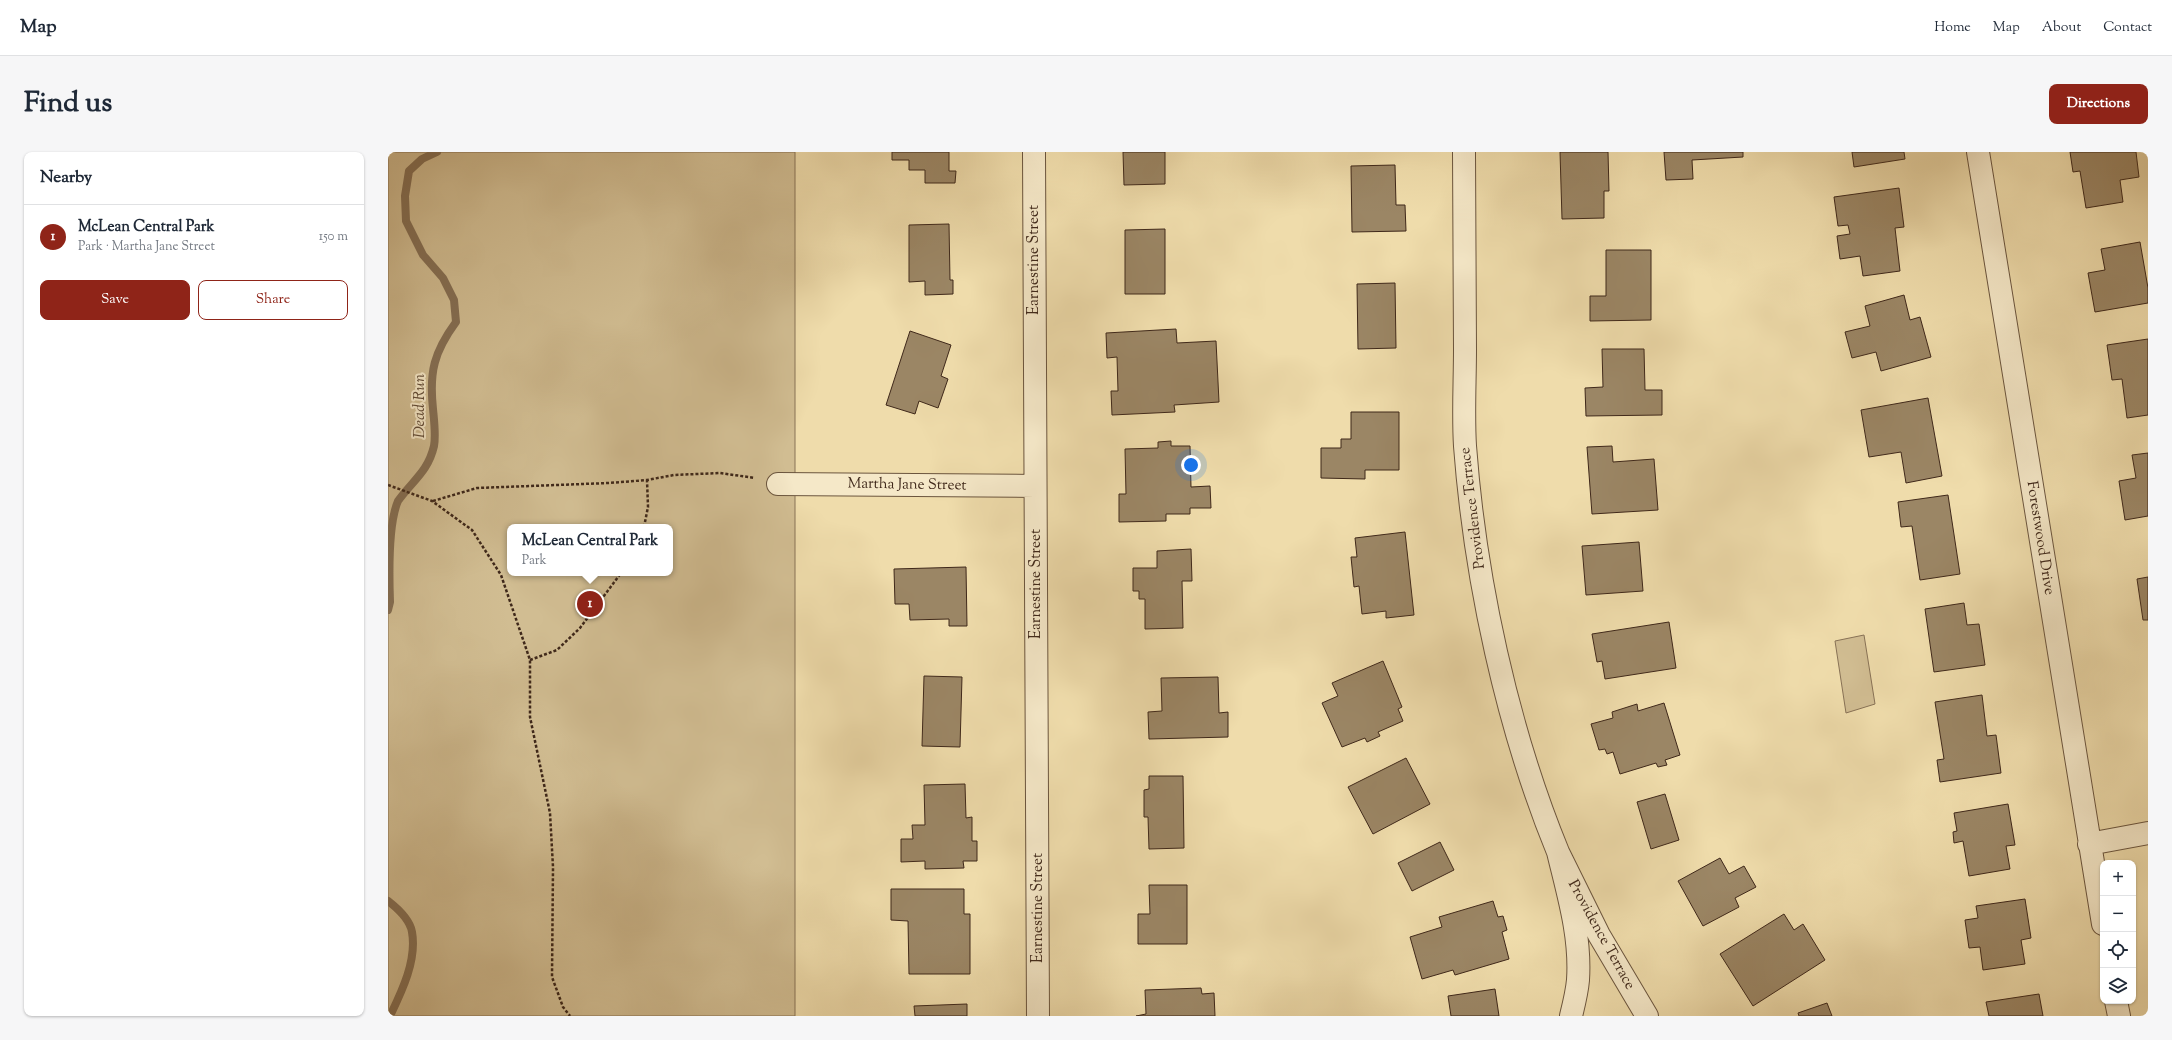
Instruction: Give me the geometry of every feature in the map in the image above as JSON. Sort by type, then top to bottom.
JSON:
[{"type":"street","name":"Earnestine Street","points":[[1034,152],[1038,1016]]},
{"type":"street","name":"Providence Terrace","points":[[1464,152],[1465,444],[1475,542],[1492,633],[1520,744],[1545,822],[1558,852],[1600,936],[1647,1016]]},
{"type":"street","name":"Forestwood Drive","points":[[1978,152],[2100,907]]},
{"type":"street","name":"Martha Jane Street","points":[[778,484],[1035,486]]},
{"type":"street","points":[[2089,844],[2148,834]]},
{"type":"street","name":"Providence Terrace","points":[[1558,852],[1573,911],[1579,954],[1578,981],[1571,1016]]},
{"type":"street","points":[[2116,1004],[2118,1016]]},
{"type":"path","points":[[432,501],[477,488],[647,480],[674,475],[720,473],[747,476],[778,484]]},
{"type":"path","points":[[645,524],[648,507],[647,480]]},
{"type":"path","points":[[388,485],[432,501],[472,530],[501,575],[530,660],[530,717],[550,813],[553,867],[552,977],[563,1007],[570,1016]]},
{"type":"path","points":[[530,660],[557,650],[580,628],[619,576]]},
{"type":"shaded area","points":[[388,152],[795,152],[795,1016],[388,1016]]},
{"type":"shaded area","points":[[1864,635],[1875,704],[1846,713],[1835,641]]},
{"type":"building","points":[[892,152],[949,152],[949,171],[956,171],[955,183],[925,183],[925,170],[909,170],[909,160],[892,160]]},
{"type":"building","points":[[1123,152],[1165,152],[1165,184],[1124,185]]},
{"type":"building","points":[[1560,152],[1608,152],[1609,191],[1604,191],[1604,218],[1562,219]]},
{"type":"building","points":[[1664,152],[1743,152],[1743,157],[1692,160],[1693,179],[1666,180]]},
{"type":"building","points":[[1852,152],[1904,152],[1905,159],[1854,167]]},
{"type":"building","points":[[2070,152],[2136,152],[2139,177],[2120,180],[2123,202],[2086,208],[2080,171],[2073,172]]},
{"type":"building","points":[[1395,165],[1396,205],[1405,205],[1406,231],[1352,232],[1351,166]]},
{"type":"building","points":[[1899,188],[1904,227],[1895,228],[1900,271],[1863,276],[1860,256],[1840,259],[1837,236],[1850,234],[1848,225],[1838,226],[1834,197]]},
{"type":"building","points":[[949,224],[950,280],[953,280],[953,294],[925,295],[925,281],[909,282],[909,225]]},
{"type":"building","points":[[1165,229],[1165,294],[1125,294],[1125,230]]},
{"type":"building","points":[[2140,242],[2148,288],[2148,303],[2095,312],[2088,273],[2105,270],[2101,249]]},
{"type":"building","points":[[1606,250],[1651,250],[1651,320],[1590,321],[1590,296],[1606,296]]},
{"type":"building","points":[[1395,283],[1396,348],[1358,349],[1357,284]]},
{"type":"building","points":[[1904,295],[1910,320],[1920,317],[1931,357],[1881,371],[1876,352],[1852,358],[1845,332],[1870,326],[1865,306]]},
{"type":"building","points":[[1176,329],[1177,343],[1216,341],[1219,402],[1174,405],[1175,412],[1112,415],[1111,391],[1118,391],[1117,357],[1107,358],[1106,333]]},
{"type":"building","points":[[910,331],[951,345],[941,376],[948,379],[938,408],[919,401],[915,414],[886,405]]},
{"type":"building","points":[[2148,339],[2148,415],[2127,418],[2122,379],[2112,380],[2107,345]]},
{"type":"building","points":[[1602,349],[1644,349],[1645,390],[1662,390],[1662,415],[1586,416],[1585,388],[1603,387]]},
{"type":"building","points":[[1928,398],[1942,476],[1906,483],[1901,452],[1869,457],[1861,410]]},
{"type":"building","points":[[1351,412],[1399,412],[1399,470],[1365,470],[1365,479],[1321,478],[1321,448],[1341,448],[1341,439],[1351,439]]},
{"type":"building","points":[[1171,441],[1171,446],[1190,446],[1191,487],[1210,486],[1211,508],[1190,508],[1190,514],[1166,514],[1166,521],[1119,522],[1119,494],[1126,494],[1125,449],[1158,448],[1158,442]]},
{"type":"building","points":[[1612,446],[1613,462],[1654,459],[1658,510],[1592,514],[1587,447]]},
{"type":"building","points":[[2148,453],[2148,516],[2125,520],[2119,481],[2136,478],[2132,455]]},
{"type":"building","points":[[1948,495],[1960,574],[1920,580],[1912,526],[1901,527],[1898,502]]},
{"type":"building","points":[[1405,532],[1414,615],[1386,618],[1386,611],[1362,614],[1359,586],[1354,587],[1351,557],[1357,557],[1355,538]]},
{"type":"building","points":[[1639,542],[1643,591],[1586,595],[1582,546]]},
{"type":"building","points":[[1191,549],[1192,581],[1182,581],[1183,628],[1145,629],[1145,599],[1139,599],[1139,591],[1133,591],[1133,568],[1157,568],[1157,551]]},
{"type":"building","points":[[966,567],[967,626],[949,626],[949,619],[910,620],[909,604],[895,604],[894,569]]},
{"type":"building","points":[[2148,577],[2148,620],[2143,620],[2137,579]]},
{"type":"building","points":[[1964,603],[1967,625],[1979,624],[1985,665],[1934,672],[1925,609]]},
{"type":"building","points":[[1669,622],[1676,668],[1605,679],[1602,661],[1597,662],[1592,634]]},
{"type":"building","points":[[1383,661],[1402,707],[1398,709],[1403,721],[1378,732],[1380,736],[1367,742],[1365,738],[1342,747],[1322,703],[1338,696],[1332,683]]},
{"type":"building","points":[[924,676],[962,677],[960,747],[922,746]]},
{"type":"building","points":[[1218,677],[1219,713],[1228,712],[1228,737],[1149,739],[1148,712],[1162,711],[1161,678]]},
{"type":"building","points":[[1982,695],[1987,736],[1996,735],[2001,773],[1940,782],[1937,760],[1944,759],[1935,702]]},
{"type":"building","points":[[1664,703],[1680,755],[1665,760],[1667,765],[1658,767],[1656,763],[1620,774],[1613,752],[1607,754],[1605,749],[1599,750],[1591,724],[1613,718],[1612,712],[1637,704],[1638,711]]},
{"type":"building","points":[[1406,758],[1430,804],[1373,834],[1348,787]]},
{"type":"building","points":[[1149,776],[1183,776],[1184,848],[1149,849],[1148,817],[1144,817],[1144,790],[1149,789]]},
{"type":"building","points":[[965,784],[966,818],[972,817],[972,841],[977,841],[977,861],[963,861],[964,868],[925,869],[925,861],[901,862],[901,839],[913,839],[912,825],[925,825],[924,785]]},
{"type":"building","points":[[1665,794],[1679,840],[1651,849],[1637,802]]},
{"type":"building","points":[[2008,804],[2015,845],[2006,846],[2010,869],[1969,876],[1963,841],[1954,843],[1953,832],[1957,831],[1954,813]]},
{"type":"building","points":[[1440,842],[1454,870],[1412,891],[1398,863]]},
{"type":"building","points":[[1720,858],[1729,874],[1744,866],[1756,887],[1735,898],[1739,907],[1703,926],[1678,881]]},
{"type":"building","points":[[1149,885],[1187,885],[1187,944],[1138,944],[1138,914],[1150,914]]},
{"type":"building","points":[[891,889],[964,889],[964,914],[970,914],[970,974],[909,974],[908,921],[891,920]]},
{"type":"building","points":[[2025,899],[2031,938],[2021,940],[2025,964],[1983,970],[1980,947],[1969,948],[1965,920],[1978,918],[1976,906]]},
{"type":"building","points":[[1493,901],[1498,917],[1503,916],[1507,930],[1502,932],[1509,959],[1455,975],[1453,970],[1422,979],[1410,937],[1442,927],[1439,917]]},
{"type":"building","points":[[1784,914],[1794,930],[1803,924],[1825,960],[1753,1006],[1720,954]]},
{"type":"building","points":[[1201,988],[1202,994],[1214,993],[1215,1016],[1136,1016],[1146,1014],[1145,990]]},
{"type":"building","points":[[1495,989],[1499,1016],[1451,1016],[1448,996]]},
{"type":"building","points":[[2039,994],[2043,1016],[1989,1016],[1986,1002]]},
{"type":"building","points":[[1827,1003],[1832,1016],[1799,1016],[1798,1013]]},
{"type":"building","points":[[967,1004],[967,1016],[915,1016],[914,1006]]},
{"type":"waterway","name":"Dead Run","points":[[388,610],[390,602],[389,564],[392,523],[398,501],[424,470],[434,446],[435,428],[432,396],[433,373],[438,353],[456,322],[454,300],[443,278],[423,255],[406,221],[405,196],[409,171],[422,159],[437,152]]},
{"type":"waterway","name":"Dead Run","points":[[388,901],[409,923],[413,943],[407,975],[390,1016]]},
{"type":"place","name":"McLean Central Park","points":[[590,604]]}]
